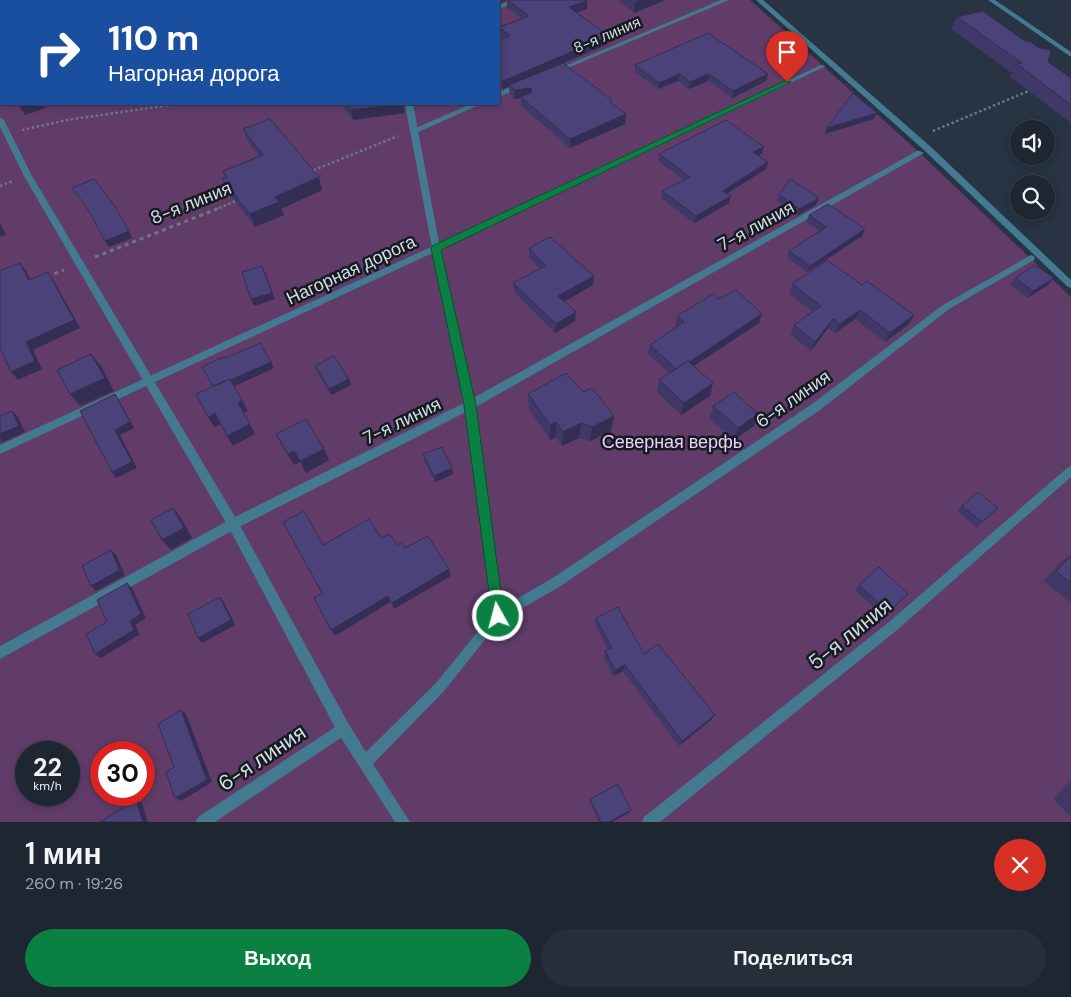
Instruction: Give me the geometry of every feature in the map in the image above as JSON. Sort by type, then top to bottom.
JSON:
[{"type":"street","points":[[500,7],[518,0]]},
{"type":"street","name":"8-я линия","points":[[544,76],[726,0]]},
{"type":"street","points":[[759,0],[826,64],[915,138],[924,151],[1034,254],[1071,285]]},
{"type":"street","points":[[991,0],[1071,55]]},
{"type":"street","name":"Нагорная дорога","points":[[0,450],[436,248],[826,64]]},
{"type":"street","points":[[500,95],[526,83]]},
{"type":"street","points":[[365,763],[440,687],[498,616],[470,405],[436,248],[409,105]]},
{"type":"street","points":[[415,130],[475,105]]},
{"type":"street","points":[[0,120],[28,176],[232,524],[343,728],[402,822]]},
{"type":"street","name":"7-я линия","points":[[0,653],[232,524],[470,405],[924,151]]},
{"type":"street","name":"6-я линия","points":[[498,616],[554,583],[816,407],[946,307],[1034,254]]},
{"type":"street","name":"5-я линия","points":[[649,822],[892,626],[1071,471]]},
{"type":"street","name":"6-я линия","points":[[203,822],[343,728]]},
{"type":"path","points":[[915,138],[1038,86]]},
{"type":"path","points":[[6,133],[67,120],[170,105]]},
{"type":"path","points":[[306,173],[415,130]]},
{"type":"path","name":"8-я линия","points":[[45,278],[243,198]]},
{"type":"green space","name":"Северная верфь","points":[[500,0],[750,0],[920,153],[1071,297],[1071,822],[0,822],[0,105],[500,105]]},
{"type":"building","points":[[507,0],[586,0],[569,7],[609,36],[503,81],[500,78],[500,40],[510,36],[500,27],[529,16]]},
{"type":"building","points":[[983,11],[1026,42],[1029,41],[1039,48],[1051,50],[1048,62],[1071,78],[1071,105],[1017,64],[1022,63],[957,17]]},
{"type":"building","points":[[708,33],[768,74],[733,91],[709,74],[690,82],[679,74],[659,83],[635,65]]},
{"type":"building","points":[[563,63],[612,100],[610,102],[626,114],[570,139],[521,97],[532,92],[531,88],[515,90],[509,85]]},
{"type":"building","points":[[853,93],[877,113],[827,128]]},
{"type":"building","points":[[347,105],[394,105],[351,110]]},
{"type":"building","points":[[270,119],[319,177],[275,197],[279,202],[250,214],[222,179],[227,177],[223,171],[263,155],[243,129]]},
{"type":"building","points":[[726,120],[764,147],[753,152],[768,162],[723,191],[731,196],[696,216],[662,191],[690,177],[659,154]]},
{"type":"building","points":[[94,179],[114,205],[129,231],[105,241],[89,211],[72,188]]},
{"type":"building","points":[[790,179],[819,198],[799,209],[779,195]]},
{"type":"building","points":[[828,204],[865,229],[810,266],[789,251],[826,227],[809,215]]},
{"type":"building","points":[[550,237],[594,276],[558,296],[576,312],[556,324],[513,283],[545,266],[529,248]]},
{"type":"building","points":[[827,260],[862,285],[867,281],[914,315],[890,333],[860,310],[840,324],[833,319],[815,342],[794,325],[821,306],[792,284]]},
{"type":"building","points":[[20,263],[29,280],[48,272],[74,320],[26,342],[35,361],[11,372],[0,348],[0,271]]},
{"type":"building","points":[[1035,265],[1054,278],[1033,291],[1015,278]]},
{"type":"building","points":[[262,266],[272,293],[251,299],[242,272]]},
{"type":"building","points":[[736,290],[762,314],[676,369],[650,345],[684,322],[677,316],[713,294],[718,299]]},
{"type":"building","points":[[260,343],[271,362],[213,386],[202,367]]},
{"type":"building","points":[[91,354],[105,378],[70,394],[57,370]]},
{"type":"building","points":[[334,356],[349,379],[329,389],[315,366]]},
{"type":"building","points":[[688,361],[713,383],[684,403],[659,380]]},
{"type":"building","points":[[566,373],[583,392],[592,388],[614,416],[592,427],[581,423],[563,432],[556,422],[550,425],[528,394]]},
{"type":"building","points":[[230,379],[242,400],[238,403],[250,424],[227,436],[215,413],[208,417],[196,394]]},
{"type":"building","points":[[734,392],[758,414],[738,428],[713,406]]},
{"type":"building","points":[[115,394],[130,422],[115,430],[132,462],[112,472],[80,411]]},
{"type":"building","points":[[12,411],[19,426],[0,434],[0,416]]},
{"type":"building","points":[[306,419],[324,449],[300,461],[294,451],[288,454],[276,434]]},
{"type":"building","points":[[442,447],[452,468],[434,476],[423,454]]},
{"type":"building","points":[[978,492],[998,508],[982,522],[962,506]]},
{"type":"building","points":[[173,508],[184,528],[162,540],[151,520]]},
{"type":"building","points":[[304,511],[323,545],[369,519],[381,538],[390,534],[397,545],[401,542],[405,548],[428,536],[449,569],[392,603],[388,596],[331,630],[314,598],[322,593],[283,522]]},
{"type":"building","points":[[111,550],[120,570],[91,586],[82,566]]},
{"type":"building","points":[[1071,556],[1071,583],[1056,571]]},
{"type":"building","points":[[879,567],[908,594],[889,612],[859,585]]},
{"type":"building","points":[[127,583],[141,614],[130,621],[134,630],[95,654],[86,634],[107,622],[97,600]]},
{"type":"building","points":[[220,597],[231,620],[198,638],[188,614]]},
{"type":"building","points":[[618,607],[644,654],[658,644],[715,715],[682,741],[625,665],[615,670],[605,651],[612,648],[596,618]]},
{"type":"building","points":[[181,710],[207,780],[175,798],[166,772],[174,767],[158,724]]},
{"type":"building","points":[[618,784],[631,810],[609,822],[601,822],[590,799]]},
{"type":"building","points":[[126,806],[138,806],[143,822],[100,822]]},
{"type":"route","points":[[498,616],[470,405],[436,248],[787,82]]}]
